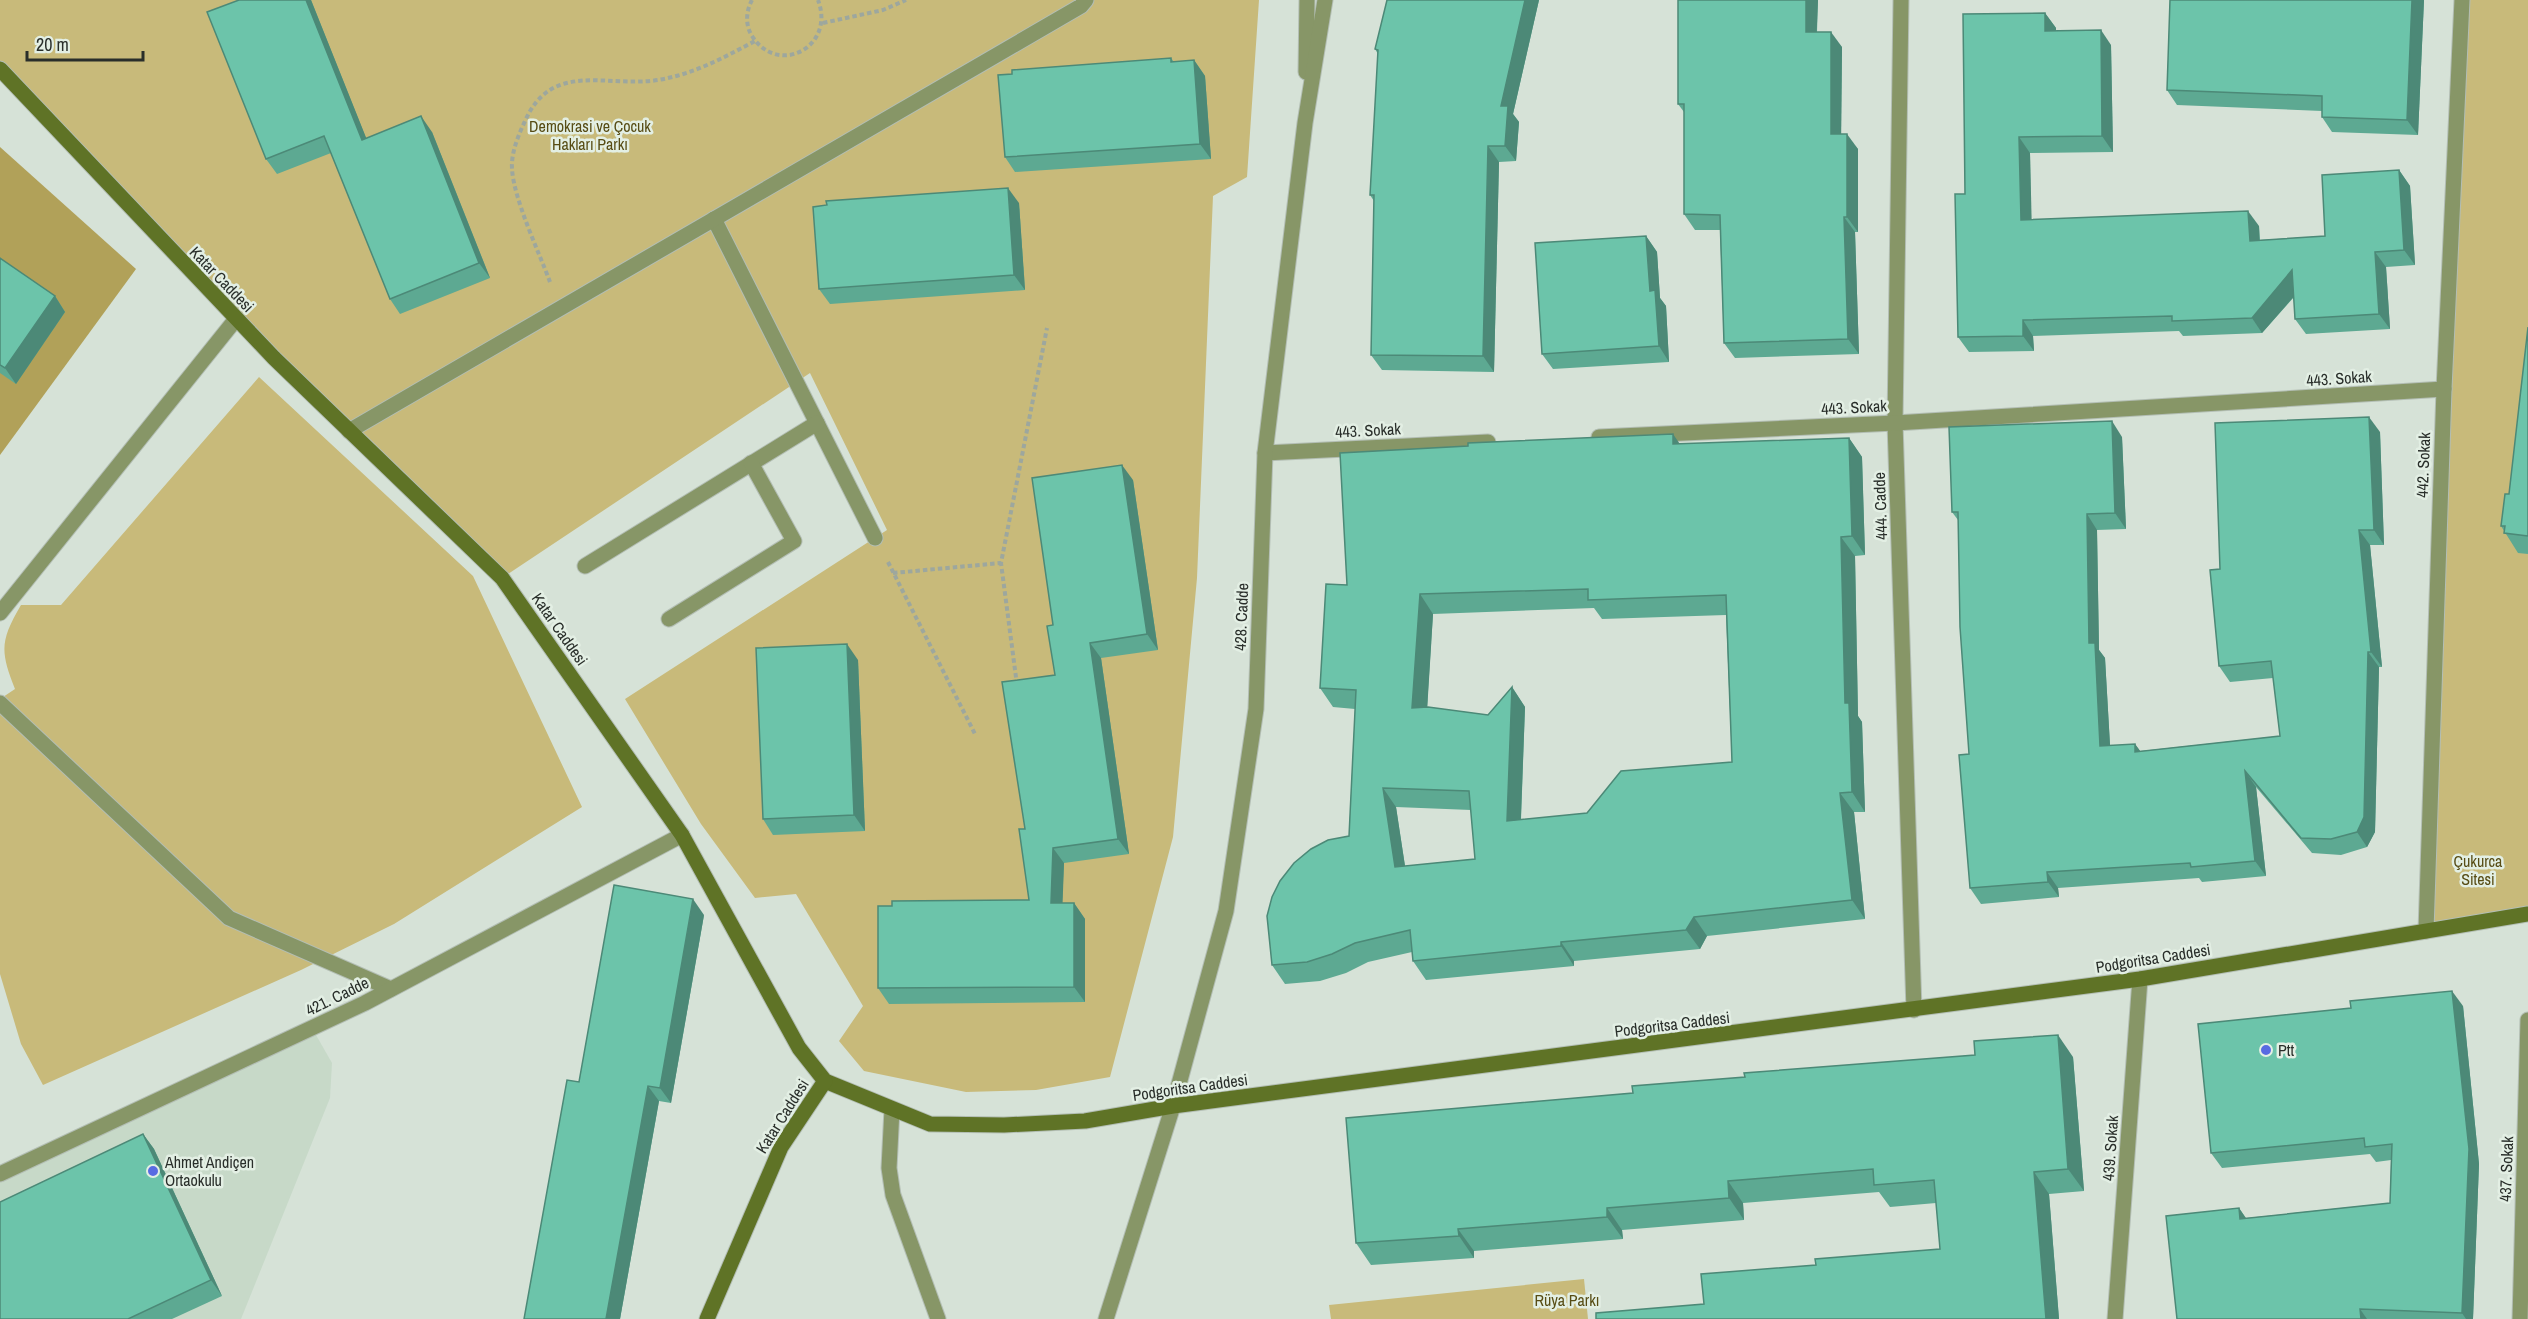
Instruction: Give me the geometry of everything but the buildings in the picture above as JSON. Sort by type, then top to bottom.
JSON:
[{"type":"main road","name":"Katar Caddesi","points":[[0,69],[236,319],[502,578],[682,835],[799,1048],[825,1081],[781,1147],[707,1319]]},
{"type":"main road","name":"Podgoritsa Caddesi","points":[[825,1081],[930,1125],[1004,1125],[1085,1121],[1173,1106],[2140,979],[2528,914]]},
{"type":"street","points":[[349,431],[1081,6],[1086,0]]},
{"type":"street","points":[[1305,123],[1307,0]]},
{"type":"street","points":[[1305,123],[1325,0]]},
{"type":"street","name":"444. Cadde","points":[[1900,0],[1895,423],[1914,1010]]},
{"type":"street","name":"442. Sokak","points":[[2426,931],[2444,389],[2462,0]]},
{"type":"street","name":"428. Cadde","points":[[1106,1319],[1173,1106],[1226,912],[1256,709],[1265,453],[1305,123]]},
{"type":"street","points":[[714,219],[875,538]]},
{"type":"street","points":[[0,613],[236,319]]},
{"type":"street","name":"443. Sokak","points":[[1586,438],[1895,423],[2444,389]]},
{"type":"street","points":[[585,566],[818,423]]},
{"type":"street","name":"443. Sokak","points":[[1265,453],[1503,442]]},
{"type":"street","points":[[669,620],[795,541],[751,463]]},
{"type":"street","points":[[0,703],[229,918],[391,989]]},
{"type":"street","name":"421. Cadde","points":[[0,1174],[391,989],[682,835]]},
{"type":"street","name":"439. Sokak","points":[[2115,1319],[2140,979]]},
{"type":"street","name":"437. Sokak","points":[[2520,1319],[2528,1020]]},
{"type":"street","points":[[892,1109],[889,1158],[893,1195],[938,1319]]},
{"type":"path","points":[[752,0],[747,18],[749,30],[755,41],[764,50],[789,55],[801,52],[819,35],[823,23],[818,0]]},
{"type":"path","points":[[823,23],[883,10],[906,0]]},
{"type":"path","points":[[560,308],[517,193],[512,169],[517,138],[529,111],[543,93],[562,84],[584,80],[629,82],[665,78],[705,68],[755,41]]},
{"type":"path","points":[[1017,686],[1001,563],[1047,328]]},
{"type":"path","points":[[875,538],[976,736]]},
{"type":"path","points":[[893,573],[1001,563]]},
{"type":"shaded area","points":[[0,147],[136,269],[0,455]]},
{"type":"shaded area","name":"Ahmet Andiçen Ortaokulu","points":[[312,1028],[332,1063],[330,1098],[241,1319],[0,1319],[0,1174]]},
{"type":"green space","name":"Demokrasi ve Çocuk Hakları Parkı","points":[[0,0],[1259,0],[1247,177],[1213,196],[1197,578],[1173,837],[1110,1077],[1036,1090],[966,1092],[864,1071],[839,1041],[863,1006],[796,894],[755,898],[701,824],[625,699],[887,530],[810,373],[502,578],[274,358],[0,69]]},
{"type":"green space","name":"Çukurca Sitesi","points":[[2462,0],[2528,0],[2528,914],[2426,931]]},
{"type":"green space","points":[[259,377],[473,576],[582,807],[394,924],[301,970],[43,1085],[21,1044],[0,974],[0,699],[15,689],[5,655],[6,637],[21,605],[61,605]]},
{"type":"green space","name":"Rüya Parkı","points":[[1584,1279],[1588,1319],[1331,1319],[1329,1305]]},
{"type":"place","name":"Ptt","points":[[2266,1050]]},
{"type":"place","name":"Ahmet Andiçen Ortaokulu","points":[[153,1171]]}]
